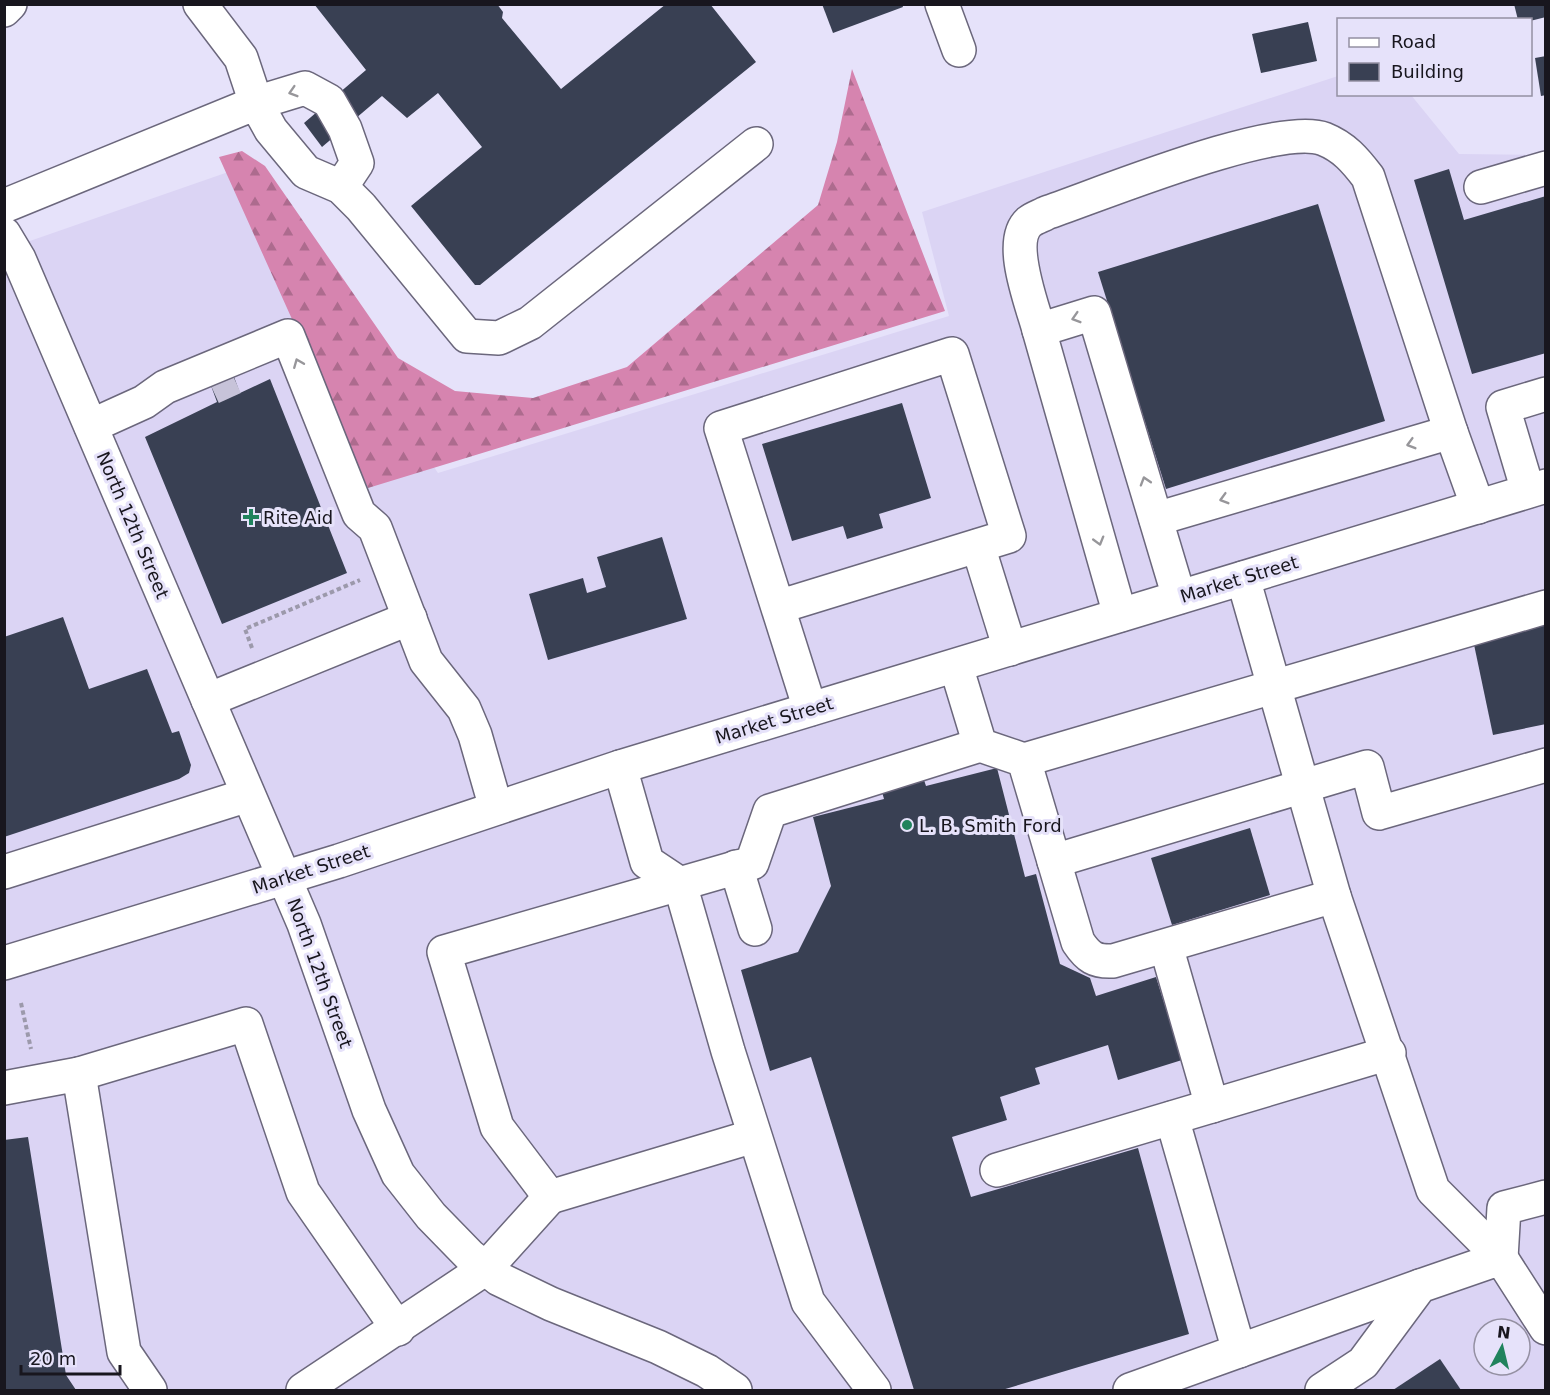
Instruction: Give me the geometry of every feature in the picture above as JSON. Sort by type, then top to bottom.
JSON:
[{"type":"main road","points":[[4,10],[10,4]]},
{"type":"main road","points":[[200,4],[241,58],[256,103],[271,130],[306,172],[341,187],[361,207],[467,336],[499,338],[530,323],[756,144]]},
{"type":"main road","points":[[942,4],[959,50]]},
{"type":"main road","points":[[4,206],[256,103],[305,88],[329,101],[345,129],[357,163],[341,187]]},
{"type":"main road","points":[[1120,615],[1019,255],[1020,236],[1029,222],[1046,213],[1246,144],[1288,136],[1322,138],[1351,154],[1368,177],[1451,432],[1478,507]]},
{"type":"main road","points":[[1481,187],[1545,168]]},
{"type":"main road","name":"North 12th Street","points":[[4,234],[19,259],[304,924],[385,1149],[398,1174],[431,1216],[470,1256],[499,1279],[551,1304],[686,1360],[735,1390]]},
{"type":"main road","points":[[1039,330],[1094,313],[1179,597]]},
{"type":"main road","points":[[91,426],[144,402],[165,387],[288,336],[359,514],[375,528],[426,661],[464,709],[476,735],[496,808]]},
{"type":"main road","points":[[778,607],[1009,536],[952,354],[721,428],[810,709]]},
{"type":"main road","points":[[144,402],[190,398],[274,361],[341,518],[354,529],[375,528]]},
{"type":"main road","points":[[1537,489],[1503,407],[1545,394]]},
{"type":"main road","points":[[1156,519],[1451,432]]},
{"type":"main road","name":"Market Street","points":[[4,963],[284,879],[620,767],[1537,489]]},
{"type":"main road","points":[[978,546],[1010,649]]},
{"type":"main road","points":[[1244,578],[1334,896],[1389,1053],[1433,1190],[1501,1258],[1545,1328]]},
{"type":"main road","points":[[550,1197],[496,1127],[444,952],[752,863],[770,811],[980,744],[1024,760],[1545,607]]},
{"type":"main road","points":[[208,700],[410,618]]},
{"type":"main road","points":[[956,666],[980,744]]},
{"type":"main road","points":[[1024,760],[1078,942],[1086,954],[1098,962],[1113,961],[1334,896]]},
{"type":"main road","points":[[1054,861],[1367,767],[1379,813],[1545,765]]},
{"type":"main road","points":[[620,767],[647,862],[680,884],[754,1136],[808,1302],[874,1390]]},
{"type":"main road","points":[[4,872],[248,795]]},
{"type":"main road","points":[[736,867],[754,929]]},
{"type":"main road","points":[[1166,946],[1212,1106]]},
{"type":"main road","points":[[4,1088],[79,1074],[246,1024],[303,1192],[398,1329]]},
{"type":"main road","points":[[997,1170],[1389,1053]]},
{"type":"main road","points":[[79,1074],[124,1352],[150,1390]]},
{"type":"main road","points":[[1172,1118],[1239,1351]]},
{"type":"main road","points":[[303,1390],[398,1329],[486,1268],[550,1197],[754,1136]]},
{"type":"main road","points":[[1501,1258],[1504,1208],[1545,1197]]},
{"type":"main road","points":[[1130,1390],[1501,1258]]},
{"type":"main road","points":[[1322,1390],[1363,1363],[1420,1286]]},
{"type":"path","points":[[253,649],[245,629],[363,578],[359,569]]},
{"type":"path","points":[[21,1003],[33,1054]]},
{"type":"shaded area","points":[[1337,76],[1337,96],[1412,96],[1459,154],[1545,155],[1545,1390],[5,1390],[4,250],[234,170],[438,473],[949,316],[922,212]]},
{"type":"green space","points":[[852,69],[945,311],[368,488],[219,157],[242,151],[265,166],[398,358],[455,391],[533,398],[627,367],[818,205],[837,142]]},
{"type":"building","points":[[314,4],[497,4],[503,12],[502,18],[561,89],[666,4],[710,4],[756,62],[480,285],[475,285],[411,206],[482,147],[438,93],[407,118],[382,96],[322,147],[304,123],[366,70]]},
{"type":"building","points":[[822,4],[902,4],[903,7],[833,33]]},
{"type":"building","points":[[1514,4],[1546,4],[1546,17],[1532,20],[1532,18],[1518,18]]},
{"type":"building","points":[[1308,22],[1317,61],[1261,73],[1252,34]]},
{"type":"building","points":[[1546,56],[1546,95],[1541,96],[1535,58]]},
{"type":"building","points":[[1449,169],[1464,220],[1546,196],[1546,353],[1472,374],[1414,180]]},
{"type":"building","points":[[1318,204],[1385,421],[1166,489],[1098,272]]},
{"type":"building","points":[[230,366],[240,393],[270,379],[347,573],[222,624],[145,437],[217,402],[207,375]]},
{"type":"building","points":[[902,403],[931,498],[879,514],[883,528],[847,539],[843,526],[792,541],[762,444]]},
{"type":"building","points":[[662,537],[687,619],[548,660],[529,594],[583,578],[587,593],[606,587],[597,557]]},
{"type":"building","points":[[63,617],[89,689],[147,669],[172,733],[179,731],[191,765],[189,773],[179,779],[4,837],[4,637]]},
{"type":"building","points":[[1546,620],[1546,724],[1493,735],[1472,635]]},
{"type":"building","points":[[997,768],[1025,877],[1036,874],[1060,964],[1090,978],[1096,996],[1156,977],[1182,1060],[1118,1080],[1108,1045],[1035,1068],[1040,1084],[1000,1097],[1007,1120],[952,1137],[971,1197],[1138,1148],[1189,1334],[1002,1390],[914,1390],[811,1057],[770,1071],[741,970],[798,952],[831,886],[813,817],[884,799],[881,788],[923,777],[926,786]]},
{"type":"building","points":[[1250,828],[1270,895],[1172,925],[1151,858]]},
{"type":"building","points":[[28,1137],[66,1375],[76,1390],[4,1390],[4,1140]]},
{"type":"building","points":[[1440,1359],[1461,1390],[1393,1390]]},
{"type":"tunnel","points":[[212,388],[234,378]]},
{"type":"place","name":"Rite Aid","points":[[251,517]]},
{"type":"place","name":"L. B. Smith Ford","points":[[907,825]]}]
